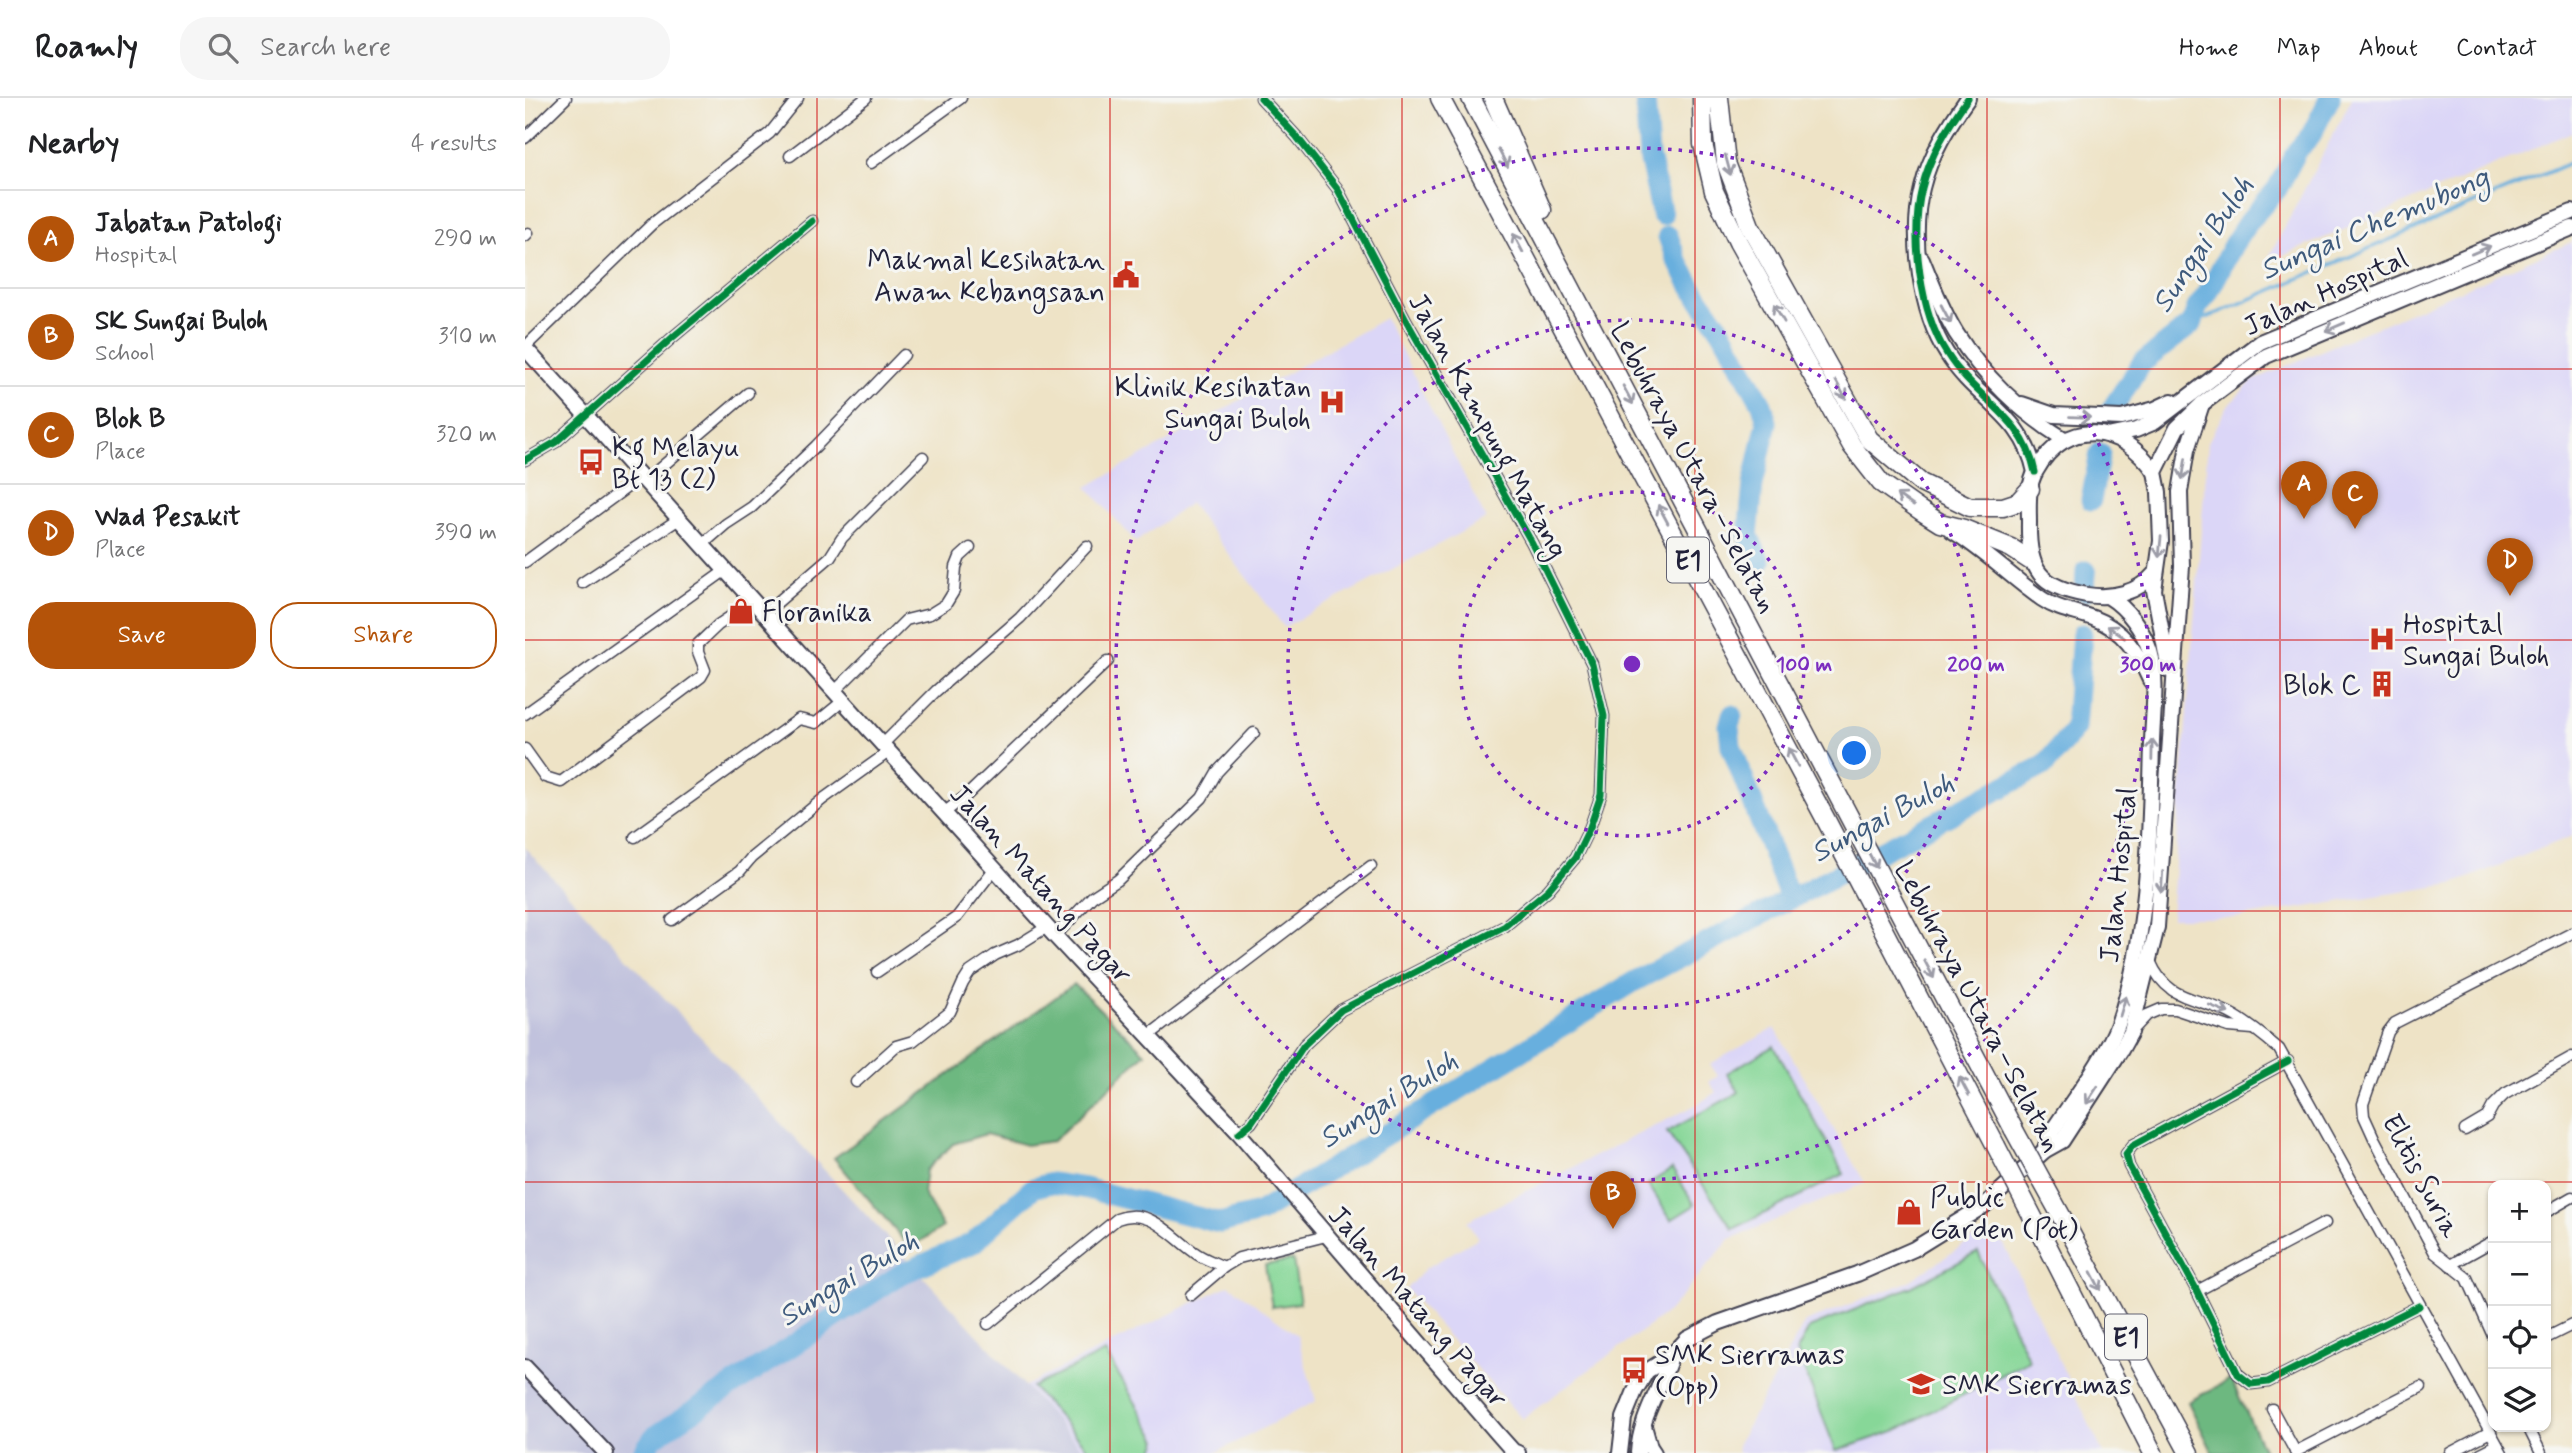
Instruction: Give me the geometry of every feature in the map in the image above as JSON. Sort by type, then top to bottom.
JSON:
[{"type":"highway","name":"Lebuhraya Utara–Selatan","points":[[1440,98],[1825,818],[2153,1453]]},
{"type":"highway","name":"Lebuhraya Utara–Selatan","points":[[1471,98],[2014,1130],[2189,1453]]},
{"type":"highway","points":[[1493,98],[1596,335]]},
{"type":"highway","points":[[1702,98],[1703,144],[1714,191],[1738,242],[1852,446],[1881,483],[1940,523],[1990,539],[2031,561]]},
{"type":"highway","points":[[1719,98],[1726,163],[1750,226],[1869,439],[1921,483],[1970,507],[2003,507],[2018,502],[2032,481]]},
{"type":"main road","points":[[1968,98],[1933,155],[1922,189],[1918,215],[1919,251],[1920,280],[1926,306],[1946,354],[1980,393],[2015,426],[2031,453],[2031,561],[2042,576],[2069,592],[2109,597],[2133,590],[2155,573]]},
{"type":"main road","name":"Jalan Hospital","points":[[2173,688],[2154,590],[2161,541],[2159,492],[2155,472],[2177,428],[2198,397],[2260,342],[2572,212]]},
{"type":"main road","name":"Jalan Hospital","points":[[2112,435],[2136,430],[2155,422],[2266,356],[2572,228]]},
{"type":"main road","points":[[1919,251],[1938,300],[1956,334],[1989,376],[2014,402],[2064,439]]},
{"type":"main road","name":"Jalan Matang Pagar","points":[[525,347],[1051,931],[1239,1133],[1515,1452]]},
{"type":"main road","points":[[2014,402],[2054,415],[2122,418],[2198,397]]},
{"type":"main road","name":"Jalan Hospital","points":[[1620,1453],[1622,1431],[1635,1391],[1647,1371],[1671,1356],[1687,1339],[1717,1323],[1857,1274],[1914,1249],[1985,1205],[2044,1151],[2062,1141],[2131,1032],[2150,961],[2161,891],[2182,566],[2180,492],[2198,397]]},
{"type":"main road","points":[[2032,481],[2052,449],[2064,439],[2086,433],[2112,435],[2132,447],[2155,472]]},
{"type":"main road","points":[[2159,492],[2167,503],[2181,541]]},
{"type":"main road","points":[[1940,523],[1985,551],[2044,600],[2063,610],[2095,619],[2125,638],[2141,659],[2153,688]]},
{"type":"main road","name":"Jalan Hospital","points":[[2044,1151],[2052,1133],[2113,1035],[2134,968],[2150,812],[2153,665],[2144,638],[2120,604],[2109,597]]},
{"type":"main road","name":"Jalan Hospital","points":[[1638,1453],[1643,1422],[1671,1356]]},
{"type":"main road","points":[[525,1367],[606,1453]]},
{"type":"main road","points":[[1643,1422],[1654,1453]]},
{"type":"main road","points":[[1608,1453],[1622,1431]]},
{"type":"street","points":[[525,138],[566,98]]},
{"type":"street","points":[[525,347],[652,224],[770,133],[798,98]]},
{"type":"street","points":[[790,156],[866,98]]},
{"type":"street","points":[[871,163],[961,98]]},
{"type":"street","name":"Jalan Kampung Matang","points":[[1239,1133],[1251,1123],[1304,1045],[1341,1010],[1505,926],[1548,890],[1575,858],[1601,795],[1604,716],[1593,664],[1532,543],[1406,320],[1337,188],[1284,121],[1261,98]]},
{"type":"street","points":[[525,460],[556,442],[673,337],[811,221]]},
{"type":"street","points":[[703,544],[761,499],[904,355]]},
{"type":"street","points":[[525,562],[643,479],[748,393]]},
{"type":"street","points":[[765,613],[831,557],[842,538],[923,457]]},
{"type":"street","points":[[582,583],[679,519]]},
{"type":"street","points":[[672,920],[740,872],[751,858],[887,748],[936,691],[1020,618],[1087,546]]},
{"type":"street","points":[[635,837],[800,719],[816,723],[906,620],[930,614],[946,604],[954,591],[960,557],[970,548]]},
{"type":"street","points":[[525,714],[726,570]]},
{"type":"street","points":[[525,749],[545,777],[561,782],[701,677],[705,670],[698,644],[718,625],[754,601]]},
{"type":"street","points":[[945,812],[966,796],[1108,661]]},
{"type":"street","points":[[856,1082],[896,1046],[913,1041],[950,1012],[970,972],[995,955],[1051,931],[1092,897],[1118,880],[1202,798],[1217,772],[1254,733]]},
{"type":"street","points":[[1148,1036],[1371,866]]},
{"type":"street","points":[[877,972],[957,918],[995,868]]},
{"type":"street","name":"Elitis Suria","points":[[2488,1325],[2466,1278],[2435,1253],[2364,1116],[2366,1094],[2388,1032],[2395,1023],[2572,933]]},
{"type":"street","points":[[2150,961],[2165,986],[2183,996],[2234,1015],[2279,1049],[2288,1061],[2488,1428]]},
{"type":"street","points":[[2131,1032],[2147,1015],[2161,1009],[2175,1009],[2229,1027],[2253,1029]]},
{"type":"street","points":[[2465,1130],[2487,1117],[2505,1094],[2572,1058]]},
{"type":"street","points":[[2288,1061],[2133,1145],[2126,1154],[2129,1166],[2197,1291],[2238,1374],[2243,1380],[2259,1385],[2268,1382],[2419,1306]]},
{"type":"street","points":[[2551,1209],[2572,1197]]},
{"type":"street","points":[[988,1324],[1117,1219],[1126,1215],[1146,1217],[1166,1229],[1196,1254],[1224,1267]]},
{"type":"street","points":[[2197,1291],[2325,1223]]},
{"type":"street","points":[[1191,1295],[1239,1258],[1326,1236]]},
{"type":"street","points":[[2450,1265],[2489,1243]]},
{"type":"street","points":[[2551,1336],[2572,1325]]},
{"type":"street","points":[[2272,1409],[2296,1452],[2421,1387]]},
{"type":"street","points":[[2449,1453],[2490,1432],[2499,1449],[2481,1453]]},
{"type":"street","points":[[2530,1432],[2540,1453]]},
{"type":"shaded area","points":[[2352,98],[2572,98],[2572,132],[2266,263]]},
{"type":"shaded area","name":"Hospital Sungai Buloh","points":[[2572,242],[2572,836],[2453,884],[2234,918],[2171,918],[2208,442],[2227,407],[2252,381]]},
{"type":"shaded area","name":"Klinik Kesihatan Sungai Buloh","points":[[1385,318],[1486,519],[1284,627],[1190,503],[1136,542],[1087,487]]},
{"type":"shaded area","points":[[525,848],[1025,1386],[1085,1453],[525,1453]]},
{"type":"shaded area","points":[[1775,1028],[1865,1183],[1730,1239],[1668,1312],[1522,1419],[1406,1289],[1426,1268],[1478,1238],[1467,1221],[1698,1104],[1716,1092],[1709,1082],[1718,1076],[1710,1064]]},
{"type":"shaded area","name":"SMK Sierramas","points":[[1980,1234],[2004,1244],[2103,1453],[1738,1453],[1737,1445],[1805,1322],[1908,1282]]},
{"type":"shaded area","points":[[1229,1285],[1297,1335],[1316,1401],[1215,1453],[1085,1453],[1025,1386]]},
{"type":"green space","points":[[1074,984],[1145,1053],[1053,1141],[1026,1145],[986,1134],[953,1144],[926,1170],[923,1193],[943,1227],[910,1248],[834,1158]]},
{"type":"green space","points":[[1774,1046],[1844,1174],[1733,1229],[1667,1132],[1739,1092],[1727,1073]]},
{"type":"green space","points":[[1672,1169],[1695,1205],[1671,1220],[1648,1184]]},
{"type":"green space","points":[[1978,1252],[2029,1360],[1897,1430],[1836,1451],[1797,1351],[1809,1328],[1911,1287]]},
{"type":"green space","points":[[1293,1260],[1300,1303],[1272,1307],[1265,1265]]},
{"type":"green space","points":[[1105,1352],[1158,1440],[1153,1453],[1091,1453],[1032,1387]]},
{"type":"green space","points":[[2231,1379],[2265,1453],[2213,1453],[2188,1402]]},
{"type":"waterway","points":[[1645,98],[1649,156],[1662,215]]},
{"type":"waterway","name":"Sungai Buloh","points":[[2109,413],[2142,363],[2192,324],[2197,308],[2208,293],[2233,245],[2248,222],[2277,189],[2297,151],[2311,135],[2330,98]]},
{"type":"waterway","name":"Sungai Chemubong","points":[[2192,324],[2572,162]]},
{"type":"waterway","points":[[1668,236],[1676,259],[1721,330],[1762,404],[1767,422],[1753,485],[1748,535],[1760,562]]},
{"type":"waterway","name":"Sungai Buloh","points":[[2091,500],[2100,453]]},
{"type":"waterway","name":"Sungai Buloh","points":[[2085,591],[2086,571]]},
{"type":"waterway","name":"Sungai Buloh","points":[[643,1453],[654,1437],[901,1274],[973,1243],[1033,1188],[1051,1183],[1084,1188],[1220,1223],[1259,1213],[1635,981],[2045,765],[2075,728],[2082,634]]},
{"type":"waterway","points":[[1732,715],[1729,726],[1731,746],[1790,899]]},
{"type":"cycle path","points":[[1239,1133],[1251,1123],[1304,1045],[1341,1010],[1505,926],[1548,890],[1575,858],[1601,795],[1604,716],[1592,664],[1532,543],[1406,320],[1337,188],[1297,137],[1261,98]]},
{"type":"cycle path","points":[[1968,98],[1941,141],[1922,188],[1917,228],[1924,296],[1930,317],[1947,354],[1971,384],[2010,422],[2029,452],[2035,472]]},
{"type":"cycle path","points":[[525,460],[556,442],[673,337],[812,221]]},
{"type":"cycle path","points":[[2288,1061],[2133,1145],[2126,1154],[2129,1166],[2197,1291],[2238,1374],[2251,1384],[2268,1382],[2419,1306]]},
{"type":"place","name":"Makmal Kesihatan Awam Kebangsaan","points":[[1126,275]]},
{"type":"place","name":"Klinik Kesihatan Sungai Buloh","points":[[1332,402]]},
{"type":"place","name":"Kg Melayu Bt 13 (2)","points":[[591,462]]},
{"type":"place","name":"Jabatan Patologi","points":[[2304,519]]},
{"type":"place","name":"Blok B","points":[[2355,529]]},
{"type":"place","name":"Wad Pesakit","points":[[2510,596]]},
{"type":"place","name":"Floranika","points":[[741,611]]},
{"type":"place","name":"Hospital Sungai Buloh","points":[[2382,639]]},
{"type":"place","name":"Blok C","points":[[2382,684]]},
{"type":"place","name":"Public Garden (Pot)","points":[[1909,1212]]},
{"type":"place","name":"SK Sungai Buloh","points":[[1613,1229]]},
{"type":"place","name":"SMK Sierramas (Opp)","points":[[1634,1370]]},
{"type":"place","name":"SMK Sierramas","points":[[1921,1384]]}]
